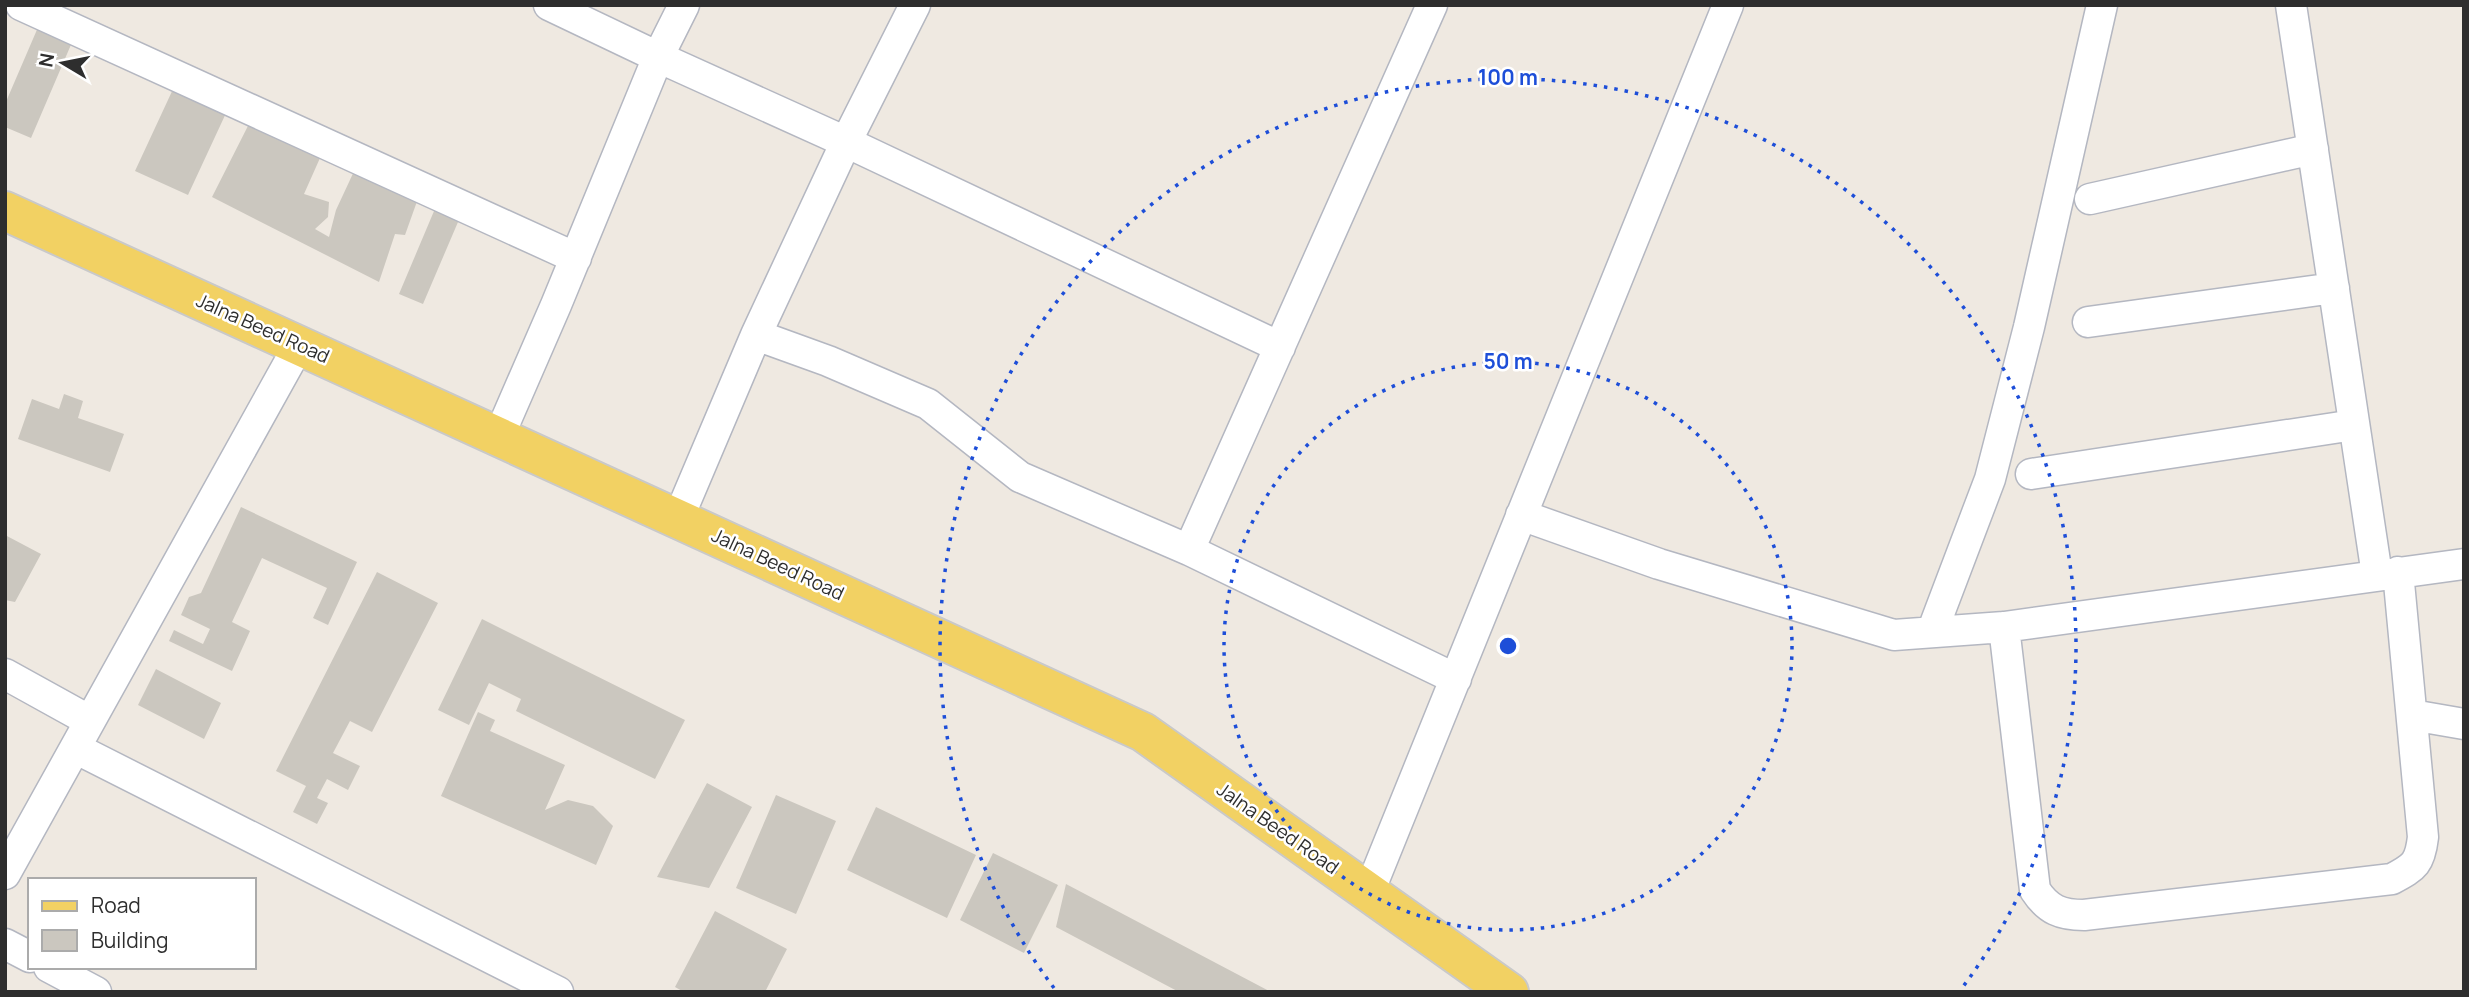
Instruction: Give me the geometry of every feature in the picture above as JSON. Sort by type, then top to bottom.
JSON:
[{"type":"main road","name":"Jalna Beed Road","points":[[5,211],[1143,732],[1508,992]]},
{"type":"street","points":[[21,5],[60,14],[576,258]]},
{"type":"street","points":[[549,5],[1280,347]]},
{"type":"street","points":[[499,436],[576,258],[658,57],[684,5]]},
{"type":"street","points":[[678,519],[756,335],[846,142],[915,5]]},
{"type":"street","points":[[1189,550],[1432,5]]},
{"type":"street","points":[[1369,892],[1728,5]]},
{"type":"street","points":[[1932,632],[1990,479],[2029,327],[2102,5]]},
{"type":"street","points":[[2004,627],[2035,890],[2043,902],[2055,911],[2084,915],[2392,879],[2410,870],[2420,857],[2423,837],[2412,715],[2387,574],[2354,425],[2291,5]]},
{"type":"street","points":[[2090,199],[2313,149]]},
{"type":"street","points":[[2088,322],[2334,288]]},
{"type":"street","points":[[756,335],[828,361],[928,404],[1020,477],[1189,550],[1455,679]]},
{"type":"street","points":[[5,874],[299,345]]},
{"type":"street","points":[[2031,474],[2354,425]]},
{"type":"street","points":[[1521,515],[1659,564],[1894,635],[2004,627],[2464,564]]},
{"type":"street","points":[[5,674],[90,721]]},
{"type":"street","points":[[2412,715],[2464,724]]},
{"type":"street","points":[[75,748],[558,992]]},
{"type":"street","points":[[5,944],[28,956]]},
{"type":"street","points":[[53,969],[96,992]]},
{"type":"building","points":[[39,25],[73,40],[31,138],[5,127],[5,104]]},
{"type":"building","points":[[174,87],[227,111],[188,195],[135,171]]},
{"type":"building","points":[[253,116],[324,149],[304,194],[329,202],[328,217],[315,229],[329,237],[336,210],[356,167],[420,193],[405,235],[395,234],[379,282],[212,197]]},
{"type":"building","points":[[437,204],[461,215],[423,304],[399,294]]},
{"type":"building","points":[[64,394],[83,401],[78,418],[124,434],[110,472],[18,439],[32,399],[59,409]]},
{"type":"building","points":[[241,507],[357,562],[328,625],[313,618],[327,588],[262,558],[232,622],[250,631],[232,671],[169,641],[174,630],[203,644],[210,629],[181,615],[189,597],[201,593]]},
{"type":"building","points":[[5,535],[41,554],[15,602],[5,600]]},
{"type":"building","points":[[377,572],[438,603],[372,732],[350,721],[333,753],[360,766],[348,790],[327,779],[317,798],[328,803],[317,824],[293,812],[306,786],[276,771]]},
{"type":"building","points":[[482,619],[685,720],[655,779],[516,711],[521,699],[489,683],[469,725],[438,710]]},
{"type":"building","points":[[156,669],[221,703],[204,739],[138,705]]},
{"type":"building","points":[[478,712],[495,720],[490,731],[565,765],[545,810],[568,800],[593,806],[613,826],[596,865],[441,796]]},
{"type":"building","points":[[707,783],[752,807],[709,888],[657,877]]},
{"type":"building","points":[[776,795],[836,821],[796,914],[736,888]]},
{"type":"building","points":[[876,807],[976,855],[947,918],[847,870]]},
{"type":"building","points":[[993,853],[1058,885],[1024,953],[960,920]]},
{"type":"building","points":[[1066,884],[1271,992],[1179,992],[1056,927]]},
{"type":"building","points":[[715,911],[787,949],[765,992],[684,992],[675,987]]}]
